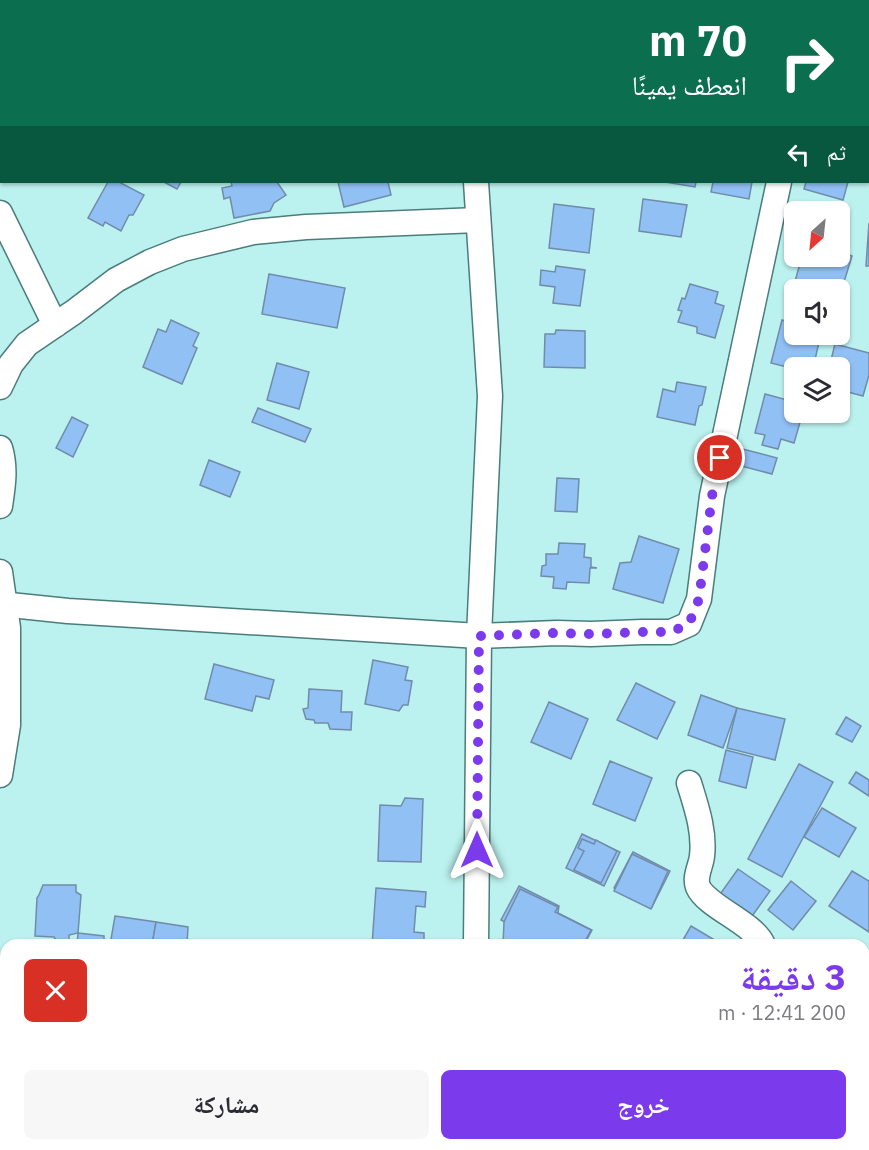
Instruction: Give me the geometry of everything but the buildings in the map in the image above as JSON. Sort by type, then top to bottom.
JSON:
[{"type":"street","points":[[476,183],[490,396],[479,636],[476,939]]},
{"type":"street","points":[[3,616],[68,611],[479,636],[671,632],[689,624],[699,599],[712,496],[779,183]]},
{"type":"street","points":[[0,213],[55,325]]},
{"type":"street","points":[[0,387],[11,363],[27,344],[116,280],[150,262],[183,249],[253,232],[306,227],[478,220]]},
{"type":"street","points":[[0,448],[4,476],[0,506]]},
{"type":"street","points":[[0,572],[8,725],[0,775]]},
{"type":"street","points":[[689,783],[702,832],[703,852],[696,880],[698,889],[760,939]]},
{"type":"route","points":[[477,850],[479,636],[671,632],[689,624],[699,599],[712,496],[720,458]]}]
